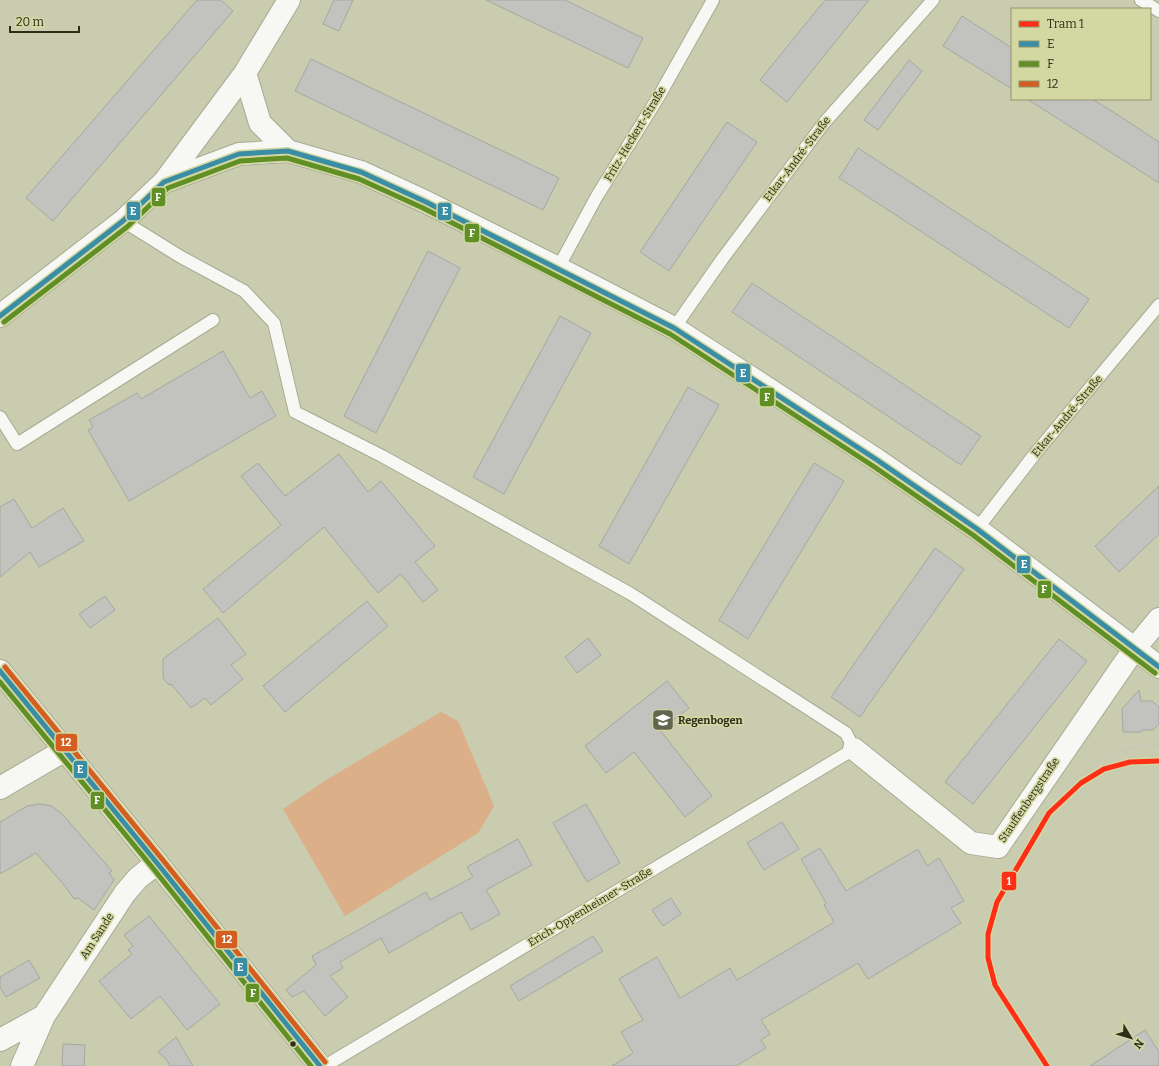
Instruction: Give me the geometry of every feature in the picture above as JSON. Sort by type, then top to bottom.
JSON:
[{"type":"street","points":[[0,316],[123,221],[164,182],[244,73],[289,0]]},
{"type":"street","points":[[244,73],[260,123],[288,151]]},
{"type":"street","points":[[164,182],[239,154],[288,151],[361,172],[426,202],[674,328],[864,451],[977,529],[1159,667]]},
{"type":"street","points":[[1135,648],[1159,619]]},
{"type":"street","name":"Stauffenbergstraße","points":[[854,749],[971,843],[998,847],[1135,648]]},
{"type":"street","points":[[0,671],[320,1066]]},
{"type":"street","points":[[0,788],[64,750]]},
{"type":"street","name":"Am Sande","points":[[22,1066],[44,1016],[125,893],[138,878],[157,863]]},
{"type":"street","name":"Am Sande","points":[[0,1040],[44,1016]]},
{"type":"lane","name":"Fritz-Heckert-Straße","points":[[558,268],[597,196],[659,96],[713,0]]},
{"type":"lane","name":"Etkar-André-Straße","points":[[674,328],[727,253],[824,123],[933,0]]},
{"type":"lane","points":[[1141,0],[1159,11]]},
{"type":"lane","points":[[123,221],[181,257],[244,291],[274,323],[295,412],[382,456],[631,594],[846,732],[854,749]]},
{"type":"lane","name":"Etkar-André-Straße","points":[[977,529],[1034,455],[1159,305]]},
{"type":"lane","points":[[0,418],[17,444],[213,320]]},
{"type":"lane","name":"Erich-Oppenheimer-Straße","points":[[325,1066],[854,749]]},
{"type":"shaded area","points":[[441,712],[458,721],[494,806],[478,833],[345,916],[283,809],[326,780]]},
{"type":"building","points":[[197,0],[221,0],[233,11],[53,221],[26,198]]},
{"type":"building","points":[[334,0],[353,0],[339,31],[323,24]]},
{"type":"building","points":[[486,0],[565,0],[643,38],[628,68]]},
{"type":"building","points":[[825,0],[869,0],[787,102],[760,80]]},
{"type":"building","points":[[962,16],[1011,47],[1011,88],[943,46]]},
{"type":"building","points":[[311,59],[559,178],[543,210],[295,91]]},
{"type":"building","points":[[909,60],[922,71],[878,130],[864,120]]},
{"type":"building","points":[[1029,100],[1094,100],[1118,115],[1159,142],[1159,183]]},
{"type":"building","points":[[727,122],[757,142],[669,271],[640,252]]},
{"type":"building","points":[[858,148],[1089,299],[1069,328],[839,178]]},
{"type":"building","points":[[428,251],[460,268],[376,433],[344,416]]},
{"type":"building","points":[[752,283],[981,436],[961,465],[732,312]]},
{"type":"building","points":[[560,316],[591,333],[504,494],[473,477]]},
{"type":"building","points":[[223,351],[250,398],[262,391],[276,416],[129,501],[88,430],[93,427],[89,420],[137,393],[141,399]]},
{"type":"building","points":[[688,387],[719,405],[629,564],[599,546]]},
{"type":"building","points":[[339,454],[368,492],[381,481],[435,546],[415,562],[438,590],[423,602],[401,574],[378,593],[324,527],[223,613],[203,589],[281,525],[241,476],[258,463],[285,496]]},
{"type":"building","points":[[814,463],[844,481],[748,639],[719,620]]},
{"type":"building","points":[[1159,486],[1159,534],[1119,572],[1095,546]]},
{"type":"building","points":[[14,499],[32,528],[63,508],[84,541],[39,567],[30,552],[0,577],[0,507]]},
{"type":"building","points":[[935,548],[964,569],[860,717],[831,697]]},
{"type":"building","points":[[105,596],[115,610],[90,628],[79,614]]},
{"type":"building","points":[[367,601],[388,626],[285,712],[263,686]]},
{"type":"building","points":[[218,618],[246,654],[231,665],[243,679],[211,705],[205,698],[191,708],[172,685],[168,684],[163,678],[163,659]]},
{"type":"building","points":[[588,638],[601,655],[577,673],[565,657]]},
{"type":"building","points":[[1059,639],[1087,661],[973,804],[945,782]]},
{"type":"building","points":[[667,681],[689,708],[660,730],[712,796],[685,817],[634,752],[606,773],[585,746]]},
{"type":"building","points":[[1139,690],[1141,701],[1152,701],[1159,707],[1159,724],[1153,730],[1123,732],[1122,709]]},
{"type":"building","points":[[39,804],[52,806],[63,815],[112,871],[109,873],[114,880],[94,910],[78,898],[74,899],[65,886],[36,853],[0,874],[0,822],[27,806]]},
{"type":"building","points":[[586,804],[620,863],[587,882],[553,823]]},
{"type":"building","points":[[782,822],[799,849],[764,870],[747,843]]},
{"type":"building","points":[[518,839],[532,865],[486,890],[500,914],[471,930],[461,912],[389,953],[381,938],[340,962],[343,968],[330,976],[348,997],[325,1016],[304,991],[292,997],[286,990],[316,965],[312,956],[426,892],[430,900],[473,877],[467,867]]},
{"type":"building","points":[[820,848],[846,891],[918,849],[927,866],[939,858],[964,901],[951,908],[961,923],[868,979],[858,963],[761,1020],[770,1034],[761,1040],[766,1048],[736,1066],[612,1066],[633,1053],[621,1032],[643,1020],[619,979],[657,957],[680,998],[730,968],[737,980],[834,922],[824,905],[826,903],[801,859]]},
{"type":"building","points":[[671,898],[681,914],[663,926],[652,910]]},
{"type":"building","points":[[149,916],[220,1004],[187,1030],[160,996],[131,1019],[99,981],[132,954],[128,950],[133,946],[124,935]]},
{"type":"building","points":[[593,936],[603,951],[519,1001],[510,986]]},
{"type":"building","points":[[29,960],[40,978],[6,997],[0,987],[0,977]]},
{"type":"building","points":[[1145,1030],[1159,1052],[1159,1066],[1090,1066]]},
{"type":"building","points":[[176,1037],[193,1066],[170,1066],[166,1059],[158,1052]]},
{"type":"building","points":[[63,1044],[85,1045],[84,1066],[62,1066]]},
{"type":"tram line","points":[[1049,813],[1077,778],[1099,761],[1120,751],[1143,746],[1159,745]]},
{"type":"tram line","name":"1","points":[[1047,1066],[995,985],[988,958],[988,934],[997,902],[1049,813],[1081,783],[1104,769],[1130,762],[1159,761]]},
{"type":"transit line","name":"E","points":[[0,316],[123,221],[164,182],[239,154],[288,151],[361,172],[426,202],[674,328],[877,460],[977,529],[1159,667]]},
{"type":"transit line","name":"F","points":[[4,322],[127,227],[168,188],[240,161],[287,158],[359,179],[423,208],[670,334],[873,466],[973,535],[1155,673]]},
{"type":"transit line","name":"12","points":[[5,667],[325,1062]]},
{"type":"transit line","name":"E","points":[[0,671],[320,1066]]},
{"type":"transit line","name":"F","points":[[0,682],[152,867],[311,1066]]},
{"type":"place","name":"Regenbogen","points":[[663,720]]}]
